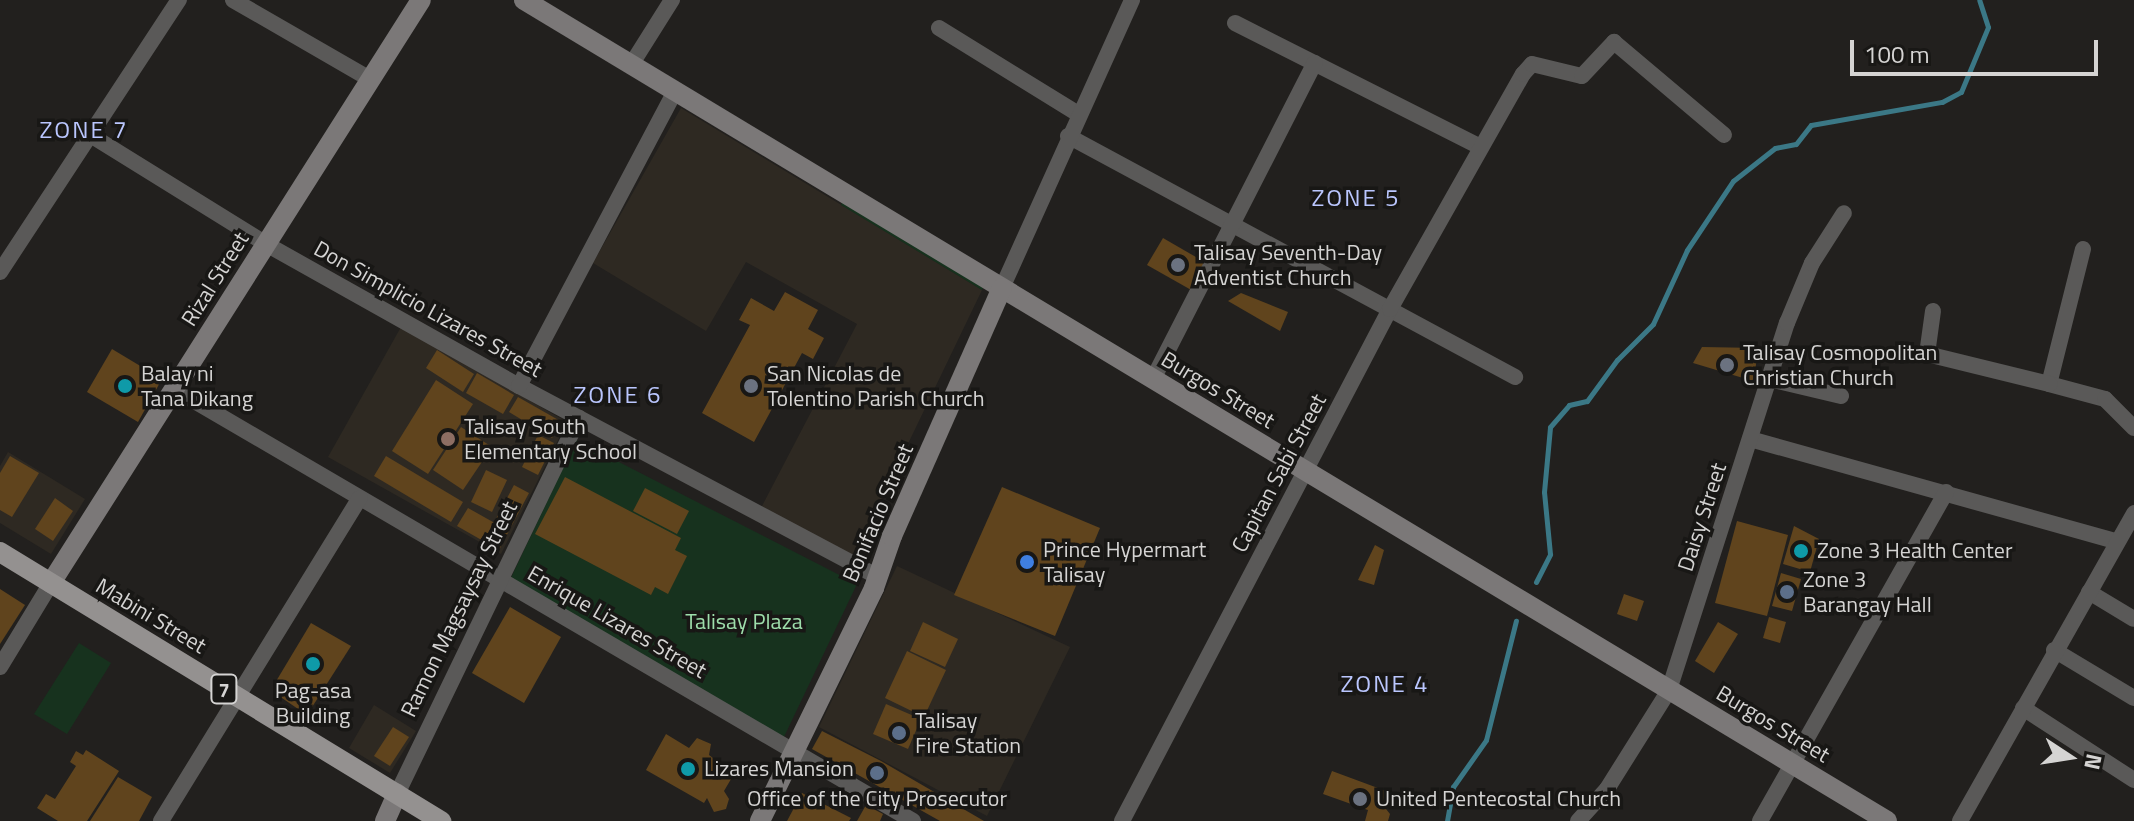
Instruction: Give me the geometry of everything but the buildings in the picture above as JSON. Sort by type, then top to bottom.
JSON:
[{"type":"main road","name":"Mabini Street","points":[[0,552],[441,821]]},
{"type":"street","points":[[0,272],[179,0]]},
{"type":"street","points":[[233,0],[370,79]]},
{"type":"street","name":"Rizal Street","points":[[0,667],[421,0]]},
{"type":"street","name":"Burgos Street","points":[[524,0],[1887,821]]},
{"type":"street","points":[[631,65],[672,0]]},
{"type":"street","name":"Bonifacio Street","points":[[760,821],[877,576],[1068,136],[1132,0]]},
{"type":"street","points":[[1235,23],[1480,147]]},
{"type":"street","points":[[939,28],[1078,114]]},
{"type":"street","name":"Capitan Sabi Street","points":[[1122,821],[1390,309],[1480,147],[1532,64],[1582,76],[1614,42],[1724,135]]},
{"type":"street","points":[[1153,379],[1315,63]]},
{"type":"street","points":[[519,386],[675,91]]},
{"type":"street","name":"Don Simplicio Lizares Street","points":[[92,136],[266,244],[519,386],[877,576]]},
{"type":"street","points":[[1068,136],[1515,377]]},
{"type":"street","name":"Daisy Street","points":[[1578,821],[1607,789],[1669,690],[1803,283],[1844,213]]},
{"type":"street","points":[[2049,384],[2083,249]]},
{"type":"street","points":[[1933,311],[1927,354],[2105,399],[2134,428]]},
{"type":"street","points":[[1769,379],[1841,396]]},
{"type":"street","name":"Enrique Lizares Street","points":[[174,389],[795,752],[889,815],[913,821]]},
{"type":"street","name":"Ramon Magsaysay Street","points":[[385,821],[579,418]]},
{"type":"street","points":[[1750,439],[2116,541]]},
{"type":"street","points":[[1760,821],[1946,492]]},
{"type":"street","points":[[161,821],[360,498]]},
{"type":"street","points":[[1960,821],[2134,513]]},
{"type":"street","points":[[2089,592],[2134,619]]},
{"type":"street","points":[[2054,650],[2134,698]]},
{"type":"street","points":[[2023,708],[2134,780]]},
{"type":"shaded area","points":[[681,108],[982,290],[854,556],[761,508],[857,324],[746,262],[706,331],[593,263]]},
{"type":"shaded area","name":"Talisay South Elementary School","points":[[401,327],[567,422],[501,554],[328,457]]},
{"type":"shaded area","points":[[8,452],[85,499],[51,554],[0,523],[0,466]]},
{"type":"shaded area","points":[[897,566],[1070,647],[987,816],[819,727]]},
{"type":"shaded area","points":[[374,705],[416,731],[390,773],[349,748]]},
{"type":"green space","points":[[843,200],[984,286],[982,290],[841,205]]},
{"type":"green space","name":"Talisay Plaza","points":[[576,440],[857,584],[782,741],[509,582]]},
{"type":"green space","points":[[79,643],[111,663],[67,734],[34,714]]},
{"type":"waterway","points":[[1536,582],[1550,554],[1544,492],[1550,427],[1569,405],[1587,401],[1617,360],[1653,324],[1687,250],[1733,181],[1775,148],[1796,144],[1811,125],[1942,102],[1961,92],[1988,27],[1979,0]]},
{"type":"waterway","points":[[1447,821],[1453,787],[1486,740],[1516,621]]},
{"type":"place","name":"Talisay Seventh-Day Adventist Church","points":[[1178,265]]},
{"type":"place","name":"Talisay Cosmopolitan Christian Church","points":[[1727,365]]},
{"type":"place","name":"Balay ni Tana Dikang","points":[[125,386]]},
{"type":"place","name":"San Nicolas de Tolentino Parish Church","points":[[751,386]]},
{"type":"place","name":"Talisay South Elementary School","points":[[448,439]]},
{"type":"place","name":"Zone 3 Health Center","points":[[1801,551]]},
{"type":"place","name":"Prince Hypermart Talisay","points":[[1027,562]]},
{"type":"place","name":"Zone 3 Barangay Hall","points":[[1787,592]]},
{"type":"place","name":"Pag-asa Building","points":[[313,664]]},
{"type":"place","name":"Talisay Fire Station","points":[[899,733]]},
{"type":"place","name":"Lizares Mansion","points":[[688,769]]},
{"type":"place","name":"Office of the City Prosecutor","points":[[877,773]]},
{"type":"place","name":"United Pentecostal Church","points":[[1360,799]]},
{"type":"district","name":"ZONE 7","points":[[84,130]]},
{"type":"district","name":"ZONE 5","points":[[1356,198]]},
{"type":"district","name":"ZONE 6","points":[[618,395]]},
{"type":"district","name":"ZONE 4","points":[[1385,684]]}]
